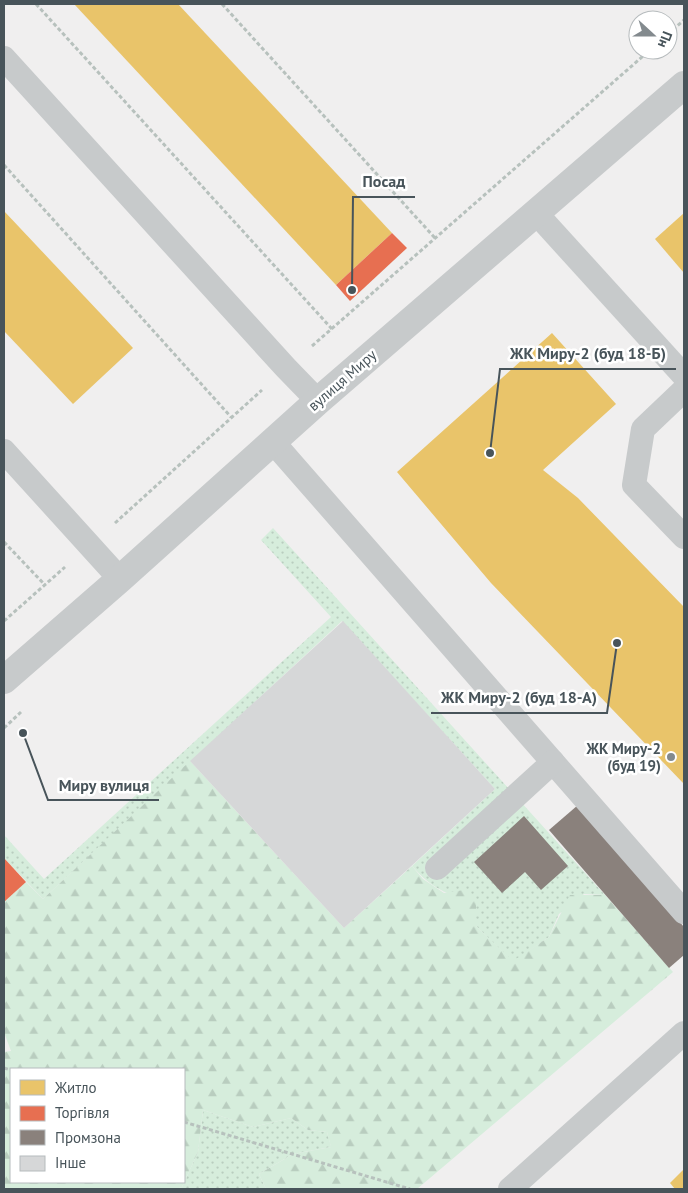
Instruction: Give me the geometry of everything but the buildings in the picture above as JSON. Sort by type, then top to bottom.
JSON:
[{"type":"street","name":"вулиця Миру","points":[[4,680],[120,579],[318,401],[684,86]]},
{"type":"lane","points":[[4,58],[318,401]]},
{"type":"lane","points":[[536,213],[684,376]]},
{"type":"lane","points":[[684,390],[643,429],[634,485],[684,537]]},
{"type":"lane","points":[[273,442],[684,912]]},
{"type":"lane","points":[[4,451],[120,579]]},
{"type":"lane","points":[[437,868],[553,762]]},
{"type":"lane","points":[[510,1189],[684,1033]]},
{"type":"path","points":[[36,4],[332,329]]},
{"type":"path","points":[[222,4],[435,238]]},
{"type":"path","points":[[4,621],[286,368],[639,60]]},
{"type":"path","points":[[4,164],[231,417]]},
{"type":"path","points":[[4,542],[45,585]]},
{"type":"path","points":[[185,1122],[410,1189]]},
{"type":"green space","points":[[273,528],[605,895],[584,894],[559,914],[549,937],[513,962],[476,926],[476,903],[441,890],[426,880],[412,866],[495,789],[342,621],[43,899],[4,858],[4,835],[44,879],[331,617],[261,540]]},
{"type":"green space","points":[[190,761],[344,928],[412,866],[423,879],[444,893],[464,890],[476,902],[476,926],[513,961],[549,937],[570,895],[605,895],[673,972],[417,1189],[266,1189],[259,1174],[293,1154],[331,1147],[327,1132],[308,1130],[291,1118],[253,1127],[203,1110],[198,1152],[185,1180],[185,1068],[10,1068],[10,1183],[184,1183],[182,1187],[176,1189],[4,1189],[4,1052],[11,1051],[4,1028],[4,902],[26,882],[43,899]]},
{"type":"green space","points":[[513,962],[331,1147],[293,1154],[259,1174],[266,1189],[176,1189],[182,1187],[185,1183],[198,1152],[203,1110],[253,1127],[291,1118],[308,1130],[327,1132],[331,1146]]},
{"type":"place","name":"Посад","points":[[352,290]]},
{"type":"place","name":"ЖК Миру-2 (буд 18-Б)","points":[[490,453]]},
{"type":"place","name":"ЖК Миру-2 (буд 18-А)","points":[[617,643]]},
{"type":"place","name":"Миру вулиця","points":[[23,733]]},
{"type":"place","name":"ЖК Миру-2 (буд 19)","points":[[671,757]]}]
